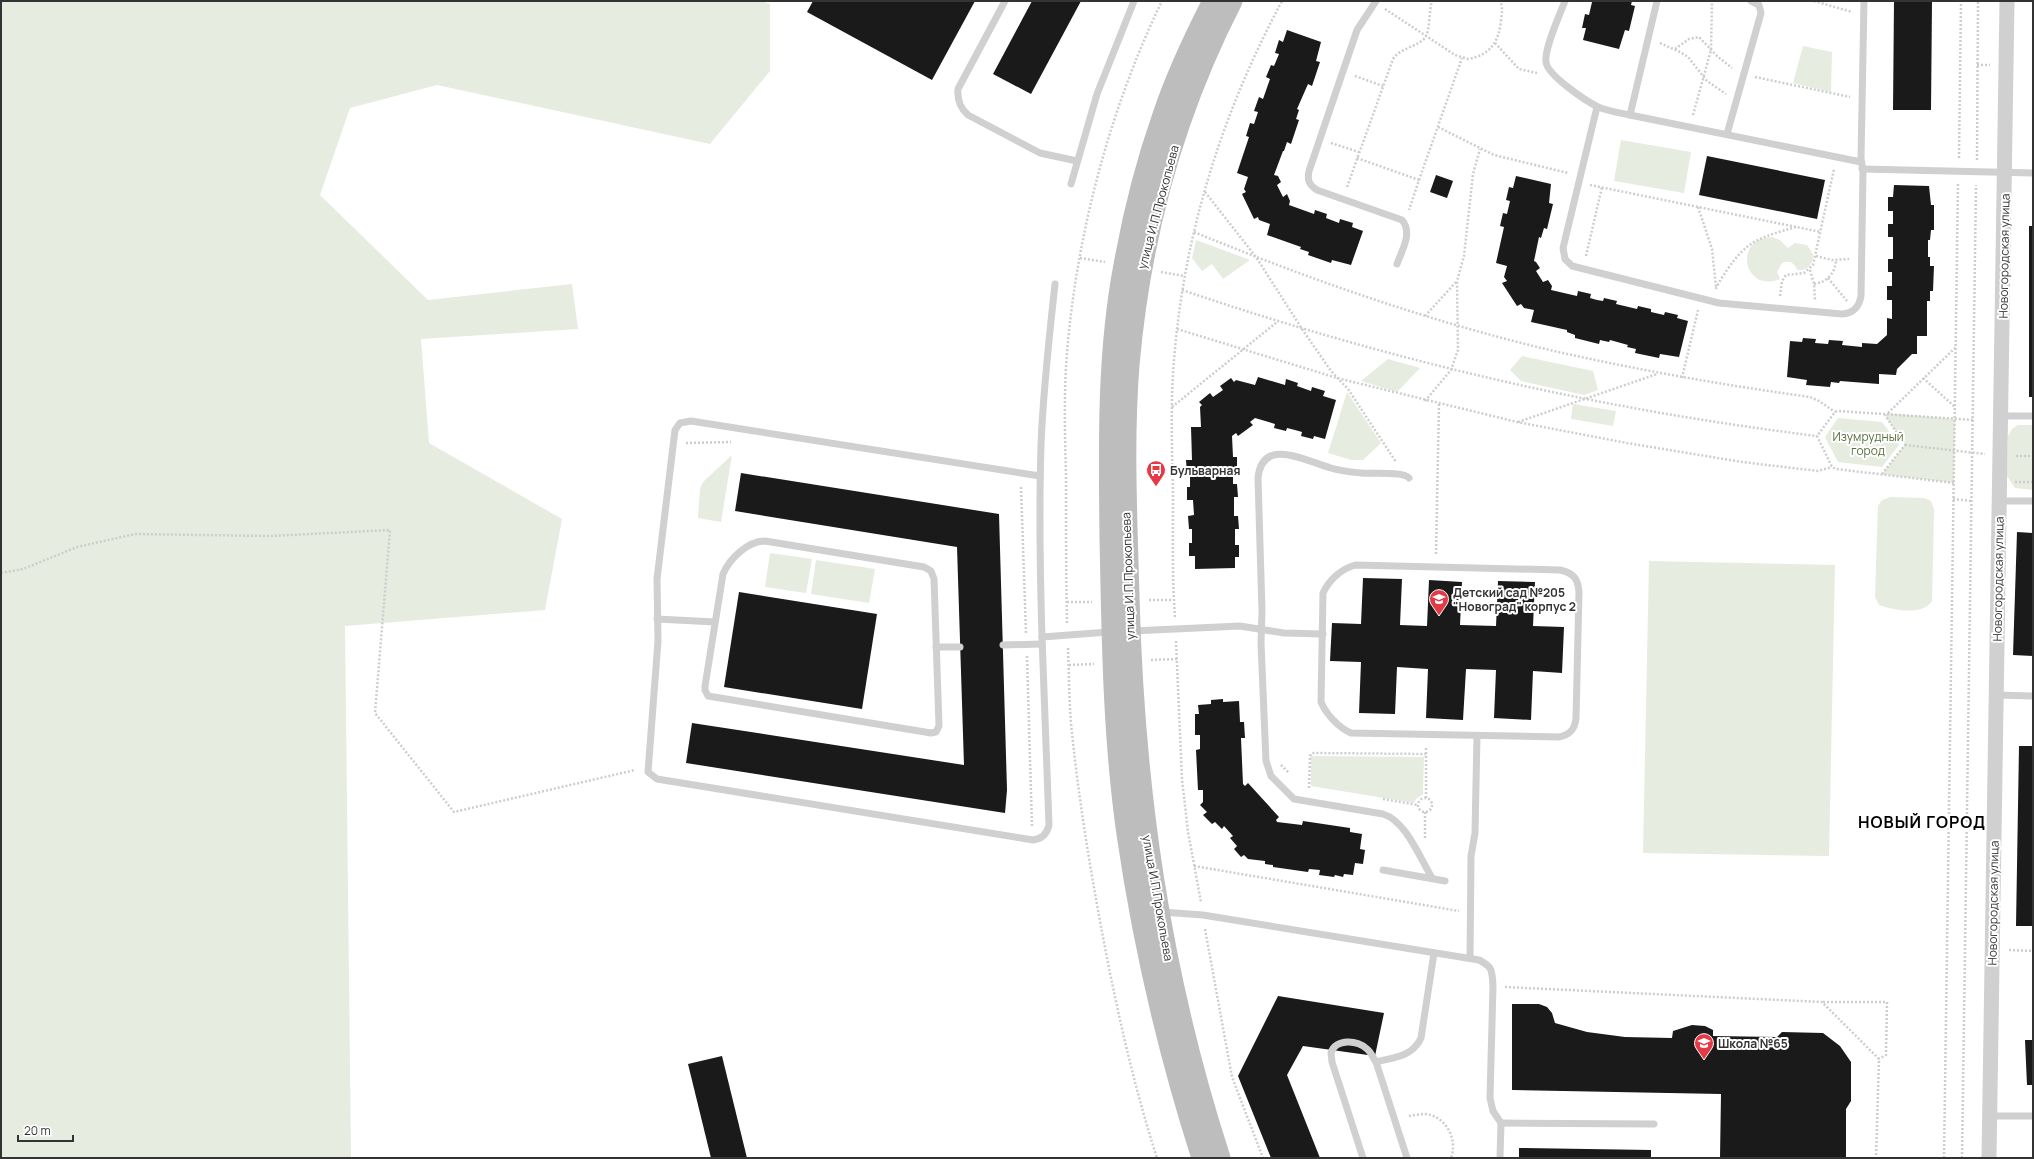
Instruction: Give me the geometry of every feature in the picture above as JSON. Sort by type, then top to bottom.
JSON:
[{"type":"street","name":"улица И.П.Прокопьева","points":[[1202,1158],[1188,1115],[1158,1005],[1149,913],[1146,836],[1121,631],[1109,429],[1113,346],[1124,266],[1142,185],[1162,116],[1186,55],[1213,1]]},
{"type":"street","name":"улица И.П.Прокопьева","points":[[1121,631],[1126,488],[1126,420],[1130,358],[1141,269],[1153,217],[1181,122],[1197,75],[1232,1]]},
{"type":"street","name":"Новогородская улица","points":[[1989,1158],[2007,1]]},
{"type":"street","name":"улица И.П.Прокопьева","points":[[1149,913],[1182,1020],[1220,1158]]},
{"type":"lane","points":[[1005,1],[958,89],[957,95],[960,106],[968,115],[1040,153],[1077,161]]},
{"type":"lane","points":[[1071,184],[1097,94],[1134,1]]},
{"type":"lane","points":[[1565,1],[1546,56],[1546,62],[1550,72],[1597,106],[1630,115],[1837,157],[1862,166],[1976,172],[2033,173]]},
{"type":"lane","points":[[1630,115],[1657,1]]},
{"type":"lane","points":[[1727,134],[1761,13],[1759,5],[1751,1]]},
{"type":"lane","points":[[1597,106],[1563,248],[1568,263],[1576,269],[1714,302],[1842,314],[1854,310],[1860,303],[1861,296],[1864,1]]},
{"type":"lane","points":[[1373,2],[1357,30],[1342,72],[1308,170],[1309,183],[1317,190],[1402,220],[1406,226],[1407,236],[1397,264]]},
{"type":"lane","points":[[1040,476],[691,421],[685,421],[677,426],[673,442],[657,579],[658,650],[648,767],[650,776],[657,779],[1033,840],[1044,836],[1049,825],[1042,641],[1040,476],[1046,371],[1055,284]]},
{"type":"lane","points":[[2000,416],[2033,416]]},
{"type":"lane","points":[[1406,476],[1349,472],[1286,454],[1273,455],[1262,463],[1258,478],[1261,629],[1266,761],[1270,773],[1294,799],[1383,814],[1394,819],[1402,827],[1432,878]]},
{"type":"lane","points":[[1999,501],[2033,501]]},
{"type":"lane","points":[[765,542],[928,568],[933,574],[934,579],[936,647],[938,728],[935,733],[708,696],[705,686],[721,579],[725,569],[729,563],[749,545],[765,542]]},
{"type":"lane","points":[[1355,565],[1436,567],[1560,570],[1574,575],[1578,582],[1576,718],[1575,726],[1566,736],[1351,734],[1345,731],[1325,711],[1321,702],[1323,593],[1327,584],[1348,567],[1355,565]]},
{"type":"lane","points":[[658,619],[715,622]]},
{"type":"lane","points":[[1003,645],[1026,645],[1042,641],[1121,631],[1235,626],[1284,633],[1323,634]]},
{"type":"lane","points":[[936,647],[960,647]]},
{"type":"lane","points":[[1996,695],[2033,696]]},
{"type":"lane","points":[[1470,958],[1471,856],[1475,833],[1476,736]]},
{"type":"lane","points":[[1383,870],[1445,881]]},
{"type":"lane","points":[[1149,913],[1203,915],[1470,958],[1488,964],[1492,972],[1493,986],[1490,1098],[1493,1111],[1500,1123],[1500,1158]]},
{"type":"lane","points":[[1376,1062],[1409,1053],[1416,1048],[1421,1038],[1434,953]]},
{"type":"lane","points":[[1363,1158],[1332,1062],[1331,1053],[1335,1046],[1342,1043],[1356,1042],[1367,1048],[1376,1062],[1407,1158]]},
{"type":"lane","points":[[1990,1116],[2033,1116]]},
{"type":"lane","points":[[1500,1123],[1654,1124]]},
{"type":"path","points":[[1067,627],[1066,368],[1070,327],[1080,258],[1102,160],[1117,112],[1134,65],[1162,1]]},
{"type":"path","points":[[1175,620],[1173,600],[1172,407],[1177,329],[1184,276],[1194,232],[1221,138],[1241,84],[1282,1]]},
{"type":"path","points":[[1343,199],[1395,55],[1402,49],[1423,40],[1426,36],[1428,15],[1432,1]]},
{"type":"path","points":[[1373,2],[1462,58],[1472,58],[1478,56],[1495,44],[1500,31],[1501,1]]},
{"type":"path","points":[[1689,127],[1711,50],[1712,1]]},
{"type":"path","points":[[1814,1],[1864,15]]},
{"type":"path","points":[[1944,1158],[1961,1]]},
{"type":"path","points":[[1962,1158],[1974,420],[1978,1]]},
{"type":"path","points":[[1675,50],[1689,39],[1696,37],[1701,38],[1726,64],[1744,75],[1862,99]]},
{"type":"path","points":[[1648,38],[1675,50],[1688,58],[1703,78],[1736,100]]},
{"type":"path","points":[[1495,44],[1519,69],[1535,73],[1550,72]]},
{"type":"path","points":[[1404,223],[1462,58]]},
{"type":"path","points":[[1978,65],[1997,65]]},
{"type":"path","points":[[1342,72],[1383,86]]},
{"type":"path","points":[[1438,127],[1494,155],[1602,187],[1821,232]]},
{"type":"path","points":[[1320,138],[1359,152]]},
{"type":"path","points":[[1425,401],[1451,370],[1458,350],[1457,281],[1464,256],[1473,174],[1480,149]]},
{"type":"path","points":[[1778,309],[1784,278],[1789,274],[1804,273],[1810,270],[1813,265],[1837,157]]},
{"type":"path","points":[[1357,158],[1419,180]]},
{"type":"path","points":[[1582,270],[1602,187]]},
{"type":"path","points":[[1205,191],[1256,257],[1302,329],[1337,378],[1358,404],[1406,476]]},
{"type":"path","points":[[1698,206],[1712,249],[1716,287],[1714,302]]},
{"type":"path","points":[[1716,287],[1733,262],[1751,243],[1765,236],[1798,227]]},
{"type":"path","points":[[1194,232],[1256,257],[1425,316],[1552,350],[1682,378],[1810,397],[1819,401],[1835,412],[1974,420]]},
{"type":"path","points":[[1816,256],[1836,260],[1862,258]]},
{"type":"path","points":[[1080,258],[1111,264]]},
{"type":"path","points":[[1814,284],[1828,278],[1834,270],[1836,260]]},
{"type":"path","points":[[1810,270],[1814,284],[1815,312]]},
{"type":"path","points":[[1157,272],[1184,276]]},
{"type":"path","points":[[1828,278],[1854,310]]},
{"type":"path","points":[[1425,316],[1457,281]]},
{"type":"path","points":[[1182,290],[1302,329],[1451,370],[1580,399],[1698,420],[1817,436]]},
{"type":"path","points":[[1682,378],[1701,298]]},
{"type":"path","points":[[1172,407],[1278,321]]},
{"type":"path","points":[[1177,329],[1337,378],[1425,401],[1517,422],[1627,444],[1742,462],[1818,471],[1832,467],[1838,469],[1954,483]]},
{"type":"path","points":[[1886,414],[1956,347]]},
{"type":"path","points":[[1517,422],[1659,373]]},
{"type":"path","points":[[1923,378],[1955,407]]},
{"type":"path","points":[[1436,567],[1439,404]]},
{"type":"path","points":[[1817,436],[1835,412]]},
{"type":"path","points":[[1886,414],[1905,445]]},
{"type":"path","points":[[1817,436],[1832,467]]},
{"type":"path","points":[[673,442],[690,444],[714,441],[735,443]]},
{"type":"path","points":[[1905,445],[2000,456]]},
{"type":"path","points":[[1882,474],[1905,445]]},
{"type":"path","points":[[2008,482],[2033,482]]},
{"type":"path","points":[[1013,486],[1040,490]]},
{"type":"path","points":[[1021,487],[1033,840]]},
{"type":"path","points":[[1953,499],[1972,501]]},
{"type":"path","points":[[1,573],[23,569],[77,547],[135,534],[270,536],[390,530],[375,713],[454,812],[648,767]]},
{"type":"path","points":[[1143,600],[1173,600]]},
{"type":"path","points":[[1067,602],[1094,602]]},
{"type":"path","points":[[1176,637],[1182,779],[1188,832],[1201,905]]},
{"type":"path","points":[[1068,644],[1071,722],[1079,795],[1095,896],[1118,1014],[1157,1158]]},
{"type":"path","points":[[1149,660],[1177,659]]},
{"type":"path","points":[[1069,665],[1096,663]]},
{"type":"path","points":[[1377,798],[1418,805],[1422,811],[1429,811],[1432,804],[1426,798],[1426,735]]},
{"type":"path","points":[[1266,749],[1291,776]]},
{"type":"path","points":[[1309,788],[1310,756],[1312,753],[1426,754]]},
{"type":"path","points":[[1303,787],[1317,789]]},
{"type":"path","points":[[1418,805],[1421,800],[1426,798]]},
{"type":"path","points":[[1194,866],[1471,913]]},
{"type":"path","points":[[1204,924],[1232,1077],[1263,1158]]},
{"type":"path","points":[[2002,950],[2033,951]]},
{"type":"path","points":[[1493,986],[1822,1002],[1886,1002],[1886,1055],[1879,1060]]},
{"type":"path","points":[[1822,1002],[1879,1060],[1876,1158]]},
{"type":"path","points":[[1409,1116],[1430,1115],[1446,1125],[1451,1133],[1453,1144],[1451,1158]]},
{"type":"green space","points":[[1,1],[761,1],[770,4],[770,71],[710,144],[437,85],[350,108],[320,195],[428,300],[572,284],[578,329],[421,339],[429,443],[562,519],[545,610],[345,626],[351,1158],[1,1158]]},
{"type":"green space","points":[[1803,46],[1832,52],[1831,92],[1793,83]]},
{"type":"green space","points":[[1621,140],[1691,152],[1684,193],[1614,181]]},
{"type":"green space","points":[[1772,237],[1780,240],[1788,248],[1795,243],[1807,245],[1813,254],[1811,264],[1807,268],[1797,270],[1791,263],[1785,262],[1782,263],[1777,272],[1780,279],[1768,282],[1758,279],[1751,273],[1747,255],[1751,246],[1759,240]]},
{"type":"green space","points":[[1196,240],[1250,260],[1223,279],[1212,264],[1202,271],[1192,258]]},
{"type":"green space","points":[[1522,356],[1593,371],[1598,390],[1584,395],[1521,381],[1510,370]]},
{"type":"green space","points":[[1388,359],[1420,368],[1397,392],[1361,381]]},
{"type":"green space","points":[[1347,392],[1381,443],[1363,460],[1351,460],[1328,453]]},
{"type":"green space","points":[[1573,404],[1616,411],[1613,426],[1571,419]]},
{"type":"green space","points":[[1887,413],[1955,419],[1954,483],[1882,474],[1905,445],[1885,415]]},
{"type":"green space","name":"Изумрудный город","points":[[1838,418],[1882,422],[1899,445],[1882,467],[1838,462],[1825,437]]},
{"type":"green space","points":[[2018,425],[2033,425],[2033,490],[2015,488],[2007,476],[2008,436],[2012,429]]},
{"type":"green space","points":[[732,455],[721,522],[698,518],[700,489],[703,482]]},
{"type":"green space","points":[[1891,497],[1924,498],[1931,501],[1934,509],[1932,601],[1922,609],[1900,610],[1885,607],[1879,605],[1875,597],[1878,506],[1882,500]]},
{"type":"green space","points":[[770,553],[812,559],[806,593],[765,587]]},
{"type":"green space","points":[[816,560],[875,569],[869,603],[811,594]]},
{"type":"green space","points":[[1649,561],[1835,565],[1829,856],[1643,853]]},
{"type":"green space","points":[[1311,756],[1424,757],[1423,794],[1416,799],[1414,803],[1311,786]]},
{"type":"building","points":[[813,1],[975,1],[932,80],[807,12]]},
{"type":"building","points":[[1032,1],[1081,1],[1031,94],[993,74]]},
{"type":"building","points":[[1589,1],[1632,1],[1631,5],[1635,6],[1629,31],[1625,30],[1619,49],[1583,40],[1586,28],[1582,28],[1585,14],[1589,15],[1592,2]]},
{"type":"building","points":[[1894,1],[1932,1],[1931,110],[1893,110]]},
{"type":"building","points":[[1287,30],[1321,42],[1316,61],[1320,62],[1312,86],[1308,84],[1297,109],[1299,110],[1296,119],[1299,120],[1291,144],[1287,142],[1274,175],[1278,176],[1281,182],[1277,185],[1283,197],[1287,194],[1290,201],[1289,205],[1314,214],[1315,210],[1327,214],[1326,218],[1339,223],[1340,219],[1353,223],[1352,227],[1363,231],[1351,265],[1332,260],[1331,263],[1308,255],[1309,252],[1300,249],[1301,247],[1267,235],[1270,224],[1259,220],[1258,217],[1254,219],[1242,194],[1246,192],[1244,189],[1248,177],[1237,173],[1249,137],[1246,136],[1250,123],[1254,124],[1258,112],[1254,111],[1259,97],[1263,99],[1270,79],[1266,77],[1271,65],[1274,66],[1279,54],[1275,53],[1279,40],[1283,42]]},
{"type":"building","points":[[1707,156],[1825,180],[1817,219],[1699,195]]},
{"type":"building","points":[[1436,175],[1453,181],[1447,198],[1430,192]]},
{"type":"building","points":[[1516,176],[1551,184],[1549,203],[1553,204],[1547,229],[1544,228],[1541,238],[1539,237],[1534,261],[1540,268],[1536,271],[1543,282],[1548,280],[1552,286],[1551,290],[1577,296],[1578,291],[1591,294],[1590,298],[1597,300],[1603,301],[1604,298],[1617,301],[1616,304],[1637,309],[1638,306],[1651,309],[1651,312],[1664,315],[1665,312],[1678,315],[1677,318],[1688,321],[1679,357],[1660,354],[1659,358],[1635,353],[1636,349],[1627,347],[1628,345],[1610,340],[1609,342],[1600,340],[1599,344],[1575,338],[1575,335],[1567,332],[1567,330],[1531,322],[1534,310],[1524,308],[1521,304],[1517,306],[1502,283],[1507,281],[1504,277],[1507,266],[1496,263],[1504,227],[1500,226],[1503,213],[1507,214],[1510,201],[1506,200],[1509,187],[1513,188]]},
{"type":"building","points":[[1894,185],[1929,186],[1931,205],[1934,205],[1934,230],[1931,230],[1930,240],[1928,240],[1928,257],[1930,257],[1930,266],[1934,266],[1933,291],[1930,291],[1930,301],[1927,301],[1927,336],[1917,336],[1917,354],[1912,354],[1897,369],[1896,375],[1879,374],[1879,384],[1840,381],[1839,383],[1831,382],[1830,387],[1806,385],[1807,380],[1787,377],[1790,341],[1802,342],[1803,338],[1816,339],[1815,343],[1828,344],[1829,340],[1843,341],[1842,345],[1862,347],[1862,343],[1877,344],[1887,335],[1887,318],[1892,319],[1892,300],[1887,300],[1887,286],[1892,286],[1892,272],[1888,272],[1888,259],[1893,259],[1893,237],[1888,237],[1888,224],[1893,224],[1893,211],[1888,211],[1888,197],[1893,197]]},
{"type":"building","points":[[2029,226],[2033,226],[2033,397],[2029,397]]},
{"type":"building","points":[[1258,377],[1285,385],[1286,379],[1298,383],[1297,386],[1311,391],[1312,387],[1325,391],[1323,396],[1336,400],[1325,439],[1314,436],[1313,439],[1301,436],[1302,432],[1287,428],[1286,431],[1274,428],[1275,424],[1255,418],[1250,422],[1253,425],[1238,436],[1236,433],[1232,436],[1233,457],[1237,457],[1237,469],[1233,469],[1233,484],[1237,484],[1238,497],[1234,497],[1234,516],[1238,516],[1239,529],[1235,529],[1235,545],[1239,545],[1239,557],[1235,557],[1235,568],[1195,569],[1195,556],[1189,556],[1189,543],[1192,543],[1192,529],[1189,529],[1188,516],[1194,515],[1193,500],[1187,500],[1187,487],[1190,487],[1190,474],[1187,474],[1186,460],[1192,460],[1191,427],[1201,427],[1200,407],[1202,405],[1199,402],[1210,393],[1213,397],[1223,390],[1220,386],[1231,378],[1234,382],[1236,380],[1255,385]]},
{"type":"building","points":[[741,473],[999,514],[1007,790],[1005,813],[686,763],[692,723],[964,765],[957,547],[735,511]]},
{"type":"building","points":[[2017,532],[2033,533],[2033,656],[2013,655]]},
{"type":"building","points":[[1363,578],[1402,579],[1400,625],[1427,626],[1429,580],[1462,582],[1460,625],[1496,626],[1498,581],[1535,582],[1533,626],[1564,627],[1562,673],[1533,671],[1531,720],[1494,718],[1496,670],[1466,669],[1463,720],[1426,718],[1428,669],[1397,667],[1395,714],[1359,713],[1361,662],[1330,661],[1332,623],[1361,624]]},
{"type":"building","points":[[739,592],[877,614],[862,709],[724,687]]},
{"type":"building","points":[[1223,699],[1223,702],[1239,701],[1240,722],[1244,722],[1245,738],[1241,738],[1243,784],[1245,786],[1248,783],[1279,817],[1276,820],[1277,822],[1302,825],[1303,821],[1350,828],[1350,832],[1362,834],[1360,849],[1365,850],[1363,864],[1355,863],[1353,875],[1344,874],[1343,877],[1335,875],[1334,877],[1319,875],[1320,870],[1309,869],[1308,872],[1273,867],[1273,865],[1265,864],[1265,861],[1248,859],[1244,855],[1241,857],[1234,849],[1237,846],[1230,838],[1233,836],[1224,826],[1222,829],[1215,822],[1212,824],[1203,815],[1207,812],[1200,805],[1203,802],[1203,790],[1198,790],[1196,750],[1200,749],[1200,735],[1195,735],[1195,714],[1199,714],[1198,705],[1211,704],[1211,700]]},
{"type":"building","points":[[2019,746],[2033,746],[2033,926],[2016,926]]},
{"type":"building","points":[[1278,996],[1384,1013],[1375,1056],[1303,1046],[1287,1075],[1320,1158],[1271,1158],[1238,1076]]},
{"type":"building","points":[[1512,1004],[1539,1004],[1547,1007],[1552,1013],[1555,1023],[1587,1032],[1625,1037],[1672,1038],[1673,1031],[1692,1025],[1705,1026],[1713,1030],[1713,1036],[1777,1037],[1782,1032],[1823,1033],[1840,1046],[1851,1062],[1851,1101],[1846,1109],[1846,1158],[1720,1158],[1721,1094],[1512,1090]]},
{"type":"building","points":[[2025,1040],[2033,1040],[2033,1085],[2027,1085]]},
{"type":"building","points":[[722,1056],[747,1158],[711,1158],[688,1064]]},
{"type":"building","points":[[1519,1148],[1651,1150],[1651,1158],[1519,1158]]},
{"type":"place","name":"Бульварная","points":[[1156,487]]},
{"type":"place","name":"Детский сад №205 \"Новоград\" корпус 2","points":[[1439,616]]},
{"type":"place","name":"Школа №65","points":[[1704,1060]]},
{"type":"district","name":"НОВЫЙ ГОРОД","points":[[1922,822]]}]
